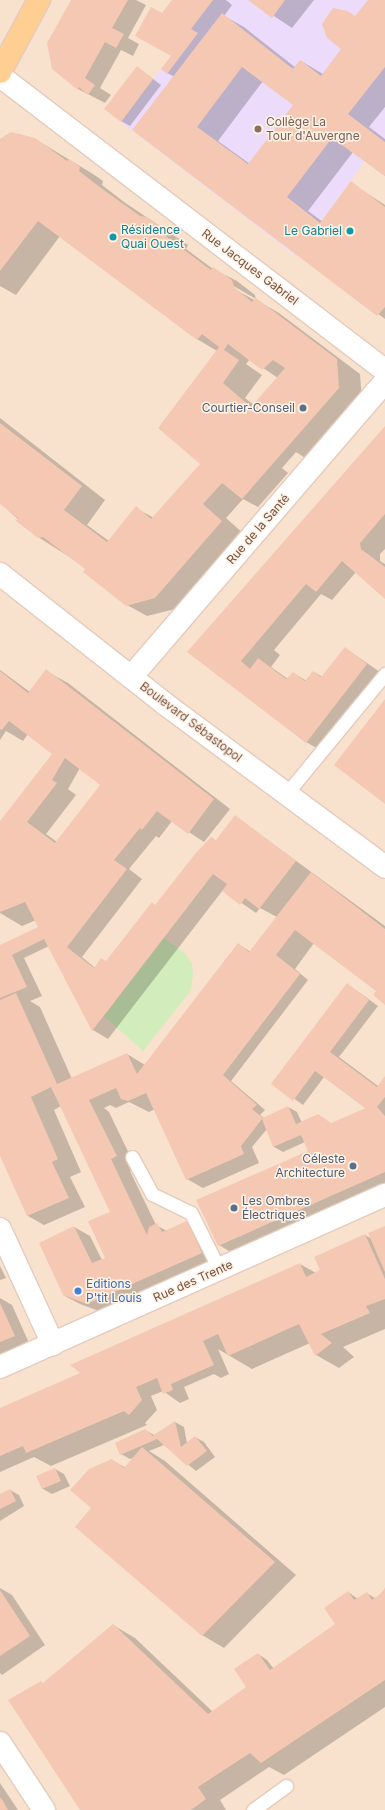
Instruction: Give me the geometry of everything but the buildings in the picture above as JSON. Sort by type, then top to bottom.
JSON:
[{"type":"main road","points":[[0,72],[39,0]]},
{"type":"street","name":"Rue Jacques Gabriel","points":[[0,76],[385,370]]},
{"type":"street","name":"Rue de la Santé","points":[[131,677],[385,382]]},
{"type":"street","name":"Boulevard Sébastopol","points":[[0,574],[131,677],[385,867]]},
{"type":"street","name":"Rue des Trente","points":[[0,1367],[385,1195]]},
{"type":"street","points":[[0,1229],[53,1344]]},
{"type":"street","points":[[0,1743],[44,1810]]},
{"type":"lane","points":[[286,794],[385,674]]},
{"type":"lane","points":[[132,1157],[152,1194],[191,1213],[219,1270]]},
{"type":"lane","points":[[252,1810],[286,1786]]},
{"type":"shaded area","points":[[0,0],[385,0],[385,1810],[0,1810]]},
{"type":"shaded area","name":"Collège La Tour d'Auvergne","points":[[213,0],[385,0],[385,176],[365,161],[296,256],[121,122]]},
{"type":"green space","points":[[164,938],[186,954],[192,964],[193,976],[190,992],[143,1051],[104,1016]]},
{"type":"place","name":"Collège La Tour d'Auvergne","points":[[258,129]]},
{"type":"place","name":"Le Gabriel","points":[[350,231]]},
{"type":"place","name":"Résidence Quai Ouest","points":[[113,237]]},
{"type":"place","name":"Courtier-Conseil","points":[[303,408]]},
{"type":"place","name":"Céleste Architecture","points":[[353,1166]]},
{"type":"place","name":"Les Ombres Électriques","points":[[234,1208]]},
{"type":"place","name":"Editions P'tit Louis","points":[[78,1291]]}]
